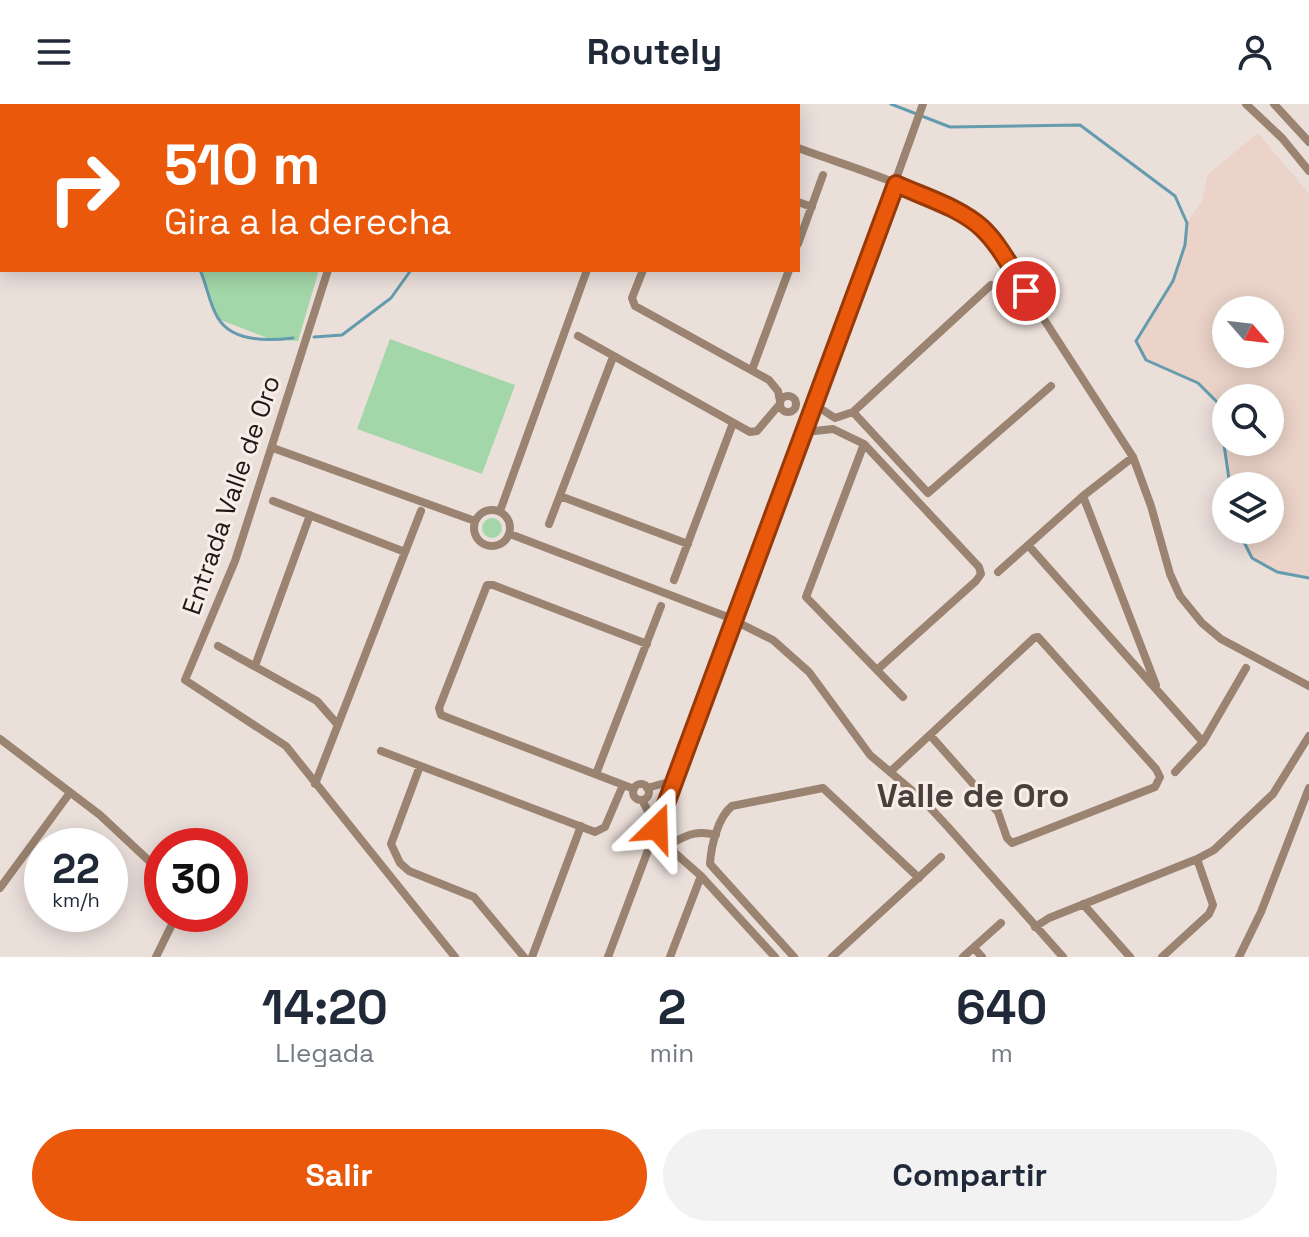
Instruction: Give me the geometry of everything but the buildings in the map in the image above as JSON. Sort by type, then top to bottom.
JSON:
[{"type":"street","points":[[608,957],[736,620],[923,104]]},
{"type":"street","points":[[1246,104],[1282,138],[1309,171]]},
{"type":"street","points":[[1274,104],[1309,142]]},
{"type":"street","points":[[800,149],[896,184],[962,214],[981,227],[994,242],[1133,457],[1170,574],[1180,596],[1221,639],[1309,686]]},
{"type":"street","points":[[800,239],[823,175]]},
{"type":"street","points":[[800,203],[812,207]]},
{"type":"street","name":"Entrada Valle de Oro","points":[[327,272],[235,561],[185,680],[286,746],[455,957]]},
{"type":"street","points":[[500,511],[586,272]]},
{"type":"street","points":[[642,272],[632,298],[635,306],[773,384],[785,412],[795,408],[813,409],[835,418],[853,412],[991,285]]},
{"type":"street","points":[[752,370],[788,272]]},
{"type":"street","points":[[578,336],[750,432],[757,431],[780,403]]},
{"type":"street","points":[[549,524],[613,357]]},
{"type":"street","points":[[853,412],[928,493],[1051,386]]},
{"type":"street","points":[[833,429],[835,418]]},
{"type":"street","points":[[674,580],[733,423]]},
{"type":"street","points":[[805,432],[833,429],[864,444],[979,567],[981,574],[878,669]]},
{"type":"street","points":[[864,444],[806,597],[903,697]]},
{"type":"street","points":[[273,448],[475,521]]},
{"type":"street","points":[[998,572],[1083,496],[1133,457]]},
{"type":"street","points":[[560,496],[688,544]]},
{"type":"street","points":[[1083,496],[1158,692]]},
{"type":"street","points":[[273,501],[405,552]]},
{"type":"street","points":[[488,510],[500,511],[508,518],[510,534],[503,544],[486,546],[474,533],[475,521],[488,510]]},
{"type":"street","points":[[315,784],[421,511]]},
{"type":"street","points":[[255,666],[310,515]]},
{"type":"street","points":[[510,534],[736,620],[761,632],[794,656],[832,701],[858,742],[948,827],[1063,957]]},
{"type":"street","points":[[1028,545],[1203,742]]},
{"type":"street","points":[[634,789],[439,712],[487,585],[647,644]]},
{"type":"street","points":[[596,774],[661,606]]},
{"type":"street","points":[[890,772],[1034,638],[1038,637],[1146,757],[1160,777],[1155,787],[1012,843],[1007,838],[998,812],[930,735]]},
{"type":"street","points":[[218,646],[317,701],[338,725]]},
{"type":"street","points":[[1175,772],[1203,742],[1246,668]]},
{"type":"street","points":[[1035,927],[1049,918],[1214,850],[1273,794],[1309,736]]},
{"type":"street","points":[[0,739],[100,815],[144,856]]},
{"type":"street","points":[[381,751],[595,832],[605,827],[623,785]]},
{"type":"street","points":[[420,766],[391,844],[394,852],[409,871],[474,897],[524,957]]},
{"type":"street","points":[[634,789],[640,784],[647,788],[676,780]]},
{"type":"street","points":[[642,800],[648,795],[647,788]]},
{"type":"street","points":[[794,957],[713,870],[710,858],[716,835],[732,806],[823,788],[919,878]]},
{"type":"street","points":[[1239,957],[1261,912],[1309,788]]},
{"type":"street","points":[[634,789],[634,796],[642,800],[675,853],[701,876],[775,957]]},
{"type":"street","points":[[0,888],[69,794]]},
{"type":"street","points":[[532,957],[581,826]]},
{"type":"street","points":[[650,848],[663,849],[697,831],[716,835]]},
{"type":"street","points":[[832,957],[941,857]]},
{"type":"street","points":[[1162,957],[1209,914],[1213,905],[1197,859]]},
{"type":"street","points":[[670,957],[701,876]]},
{"type":"street","points":[[1083,904],[1130,957]]},
{"type":"street","points":[[963,957],[1001,923]]},
{"type":"street","points":[[156,957],[168,932]]},
{"type":"street","points":[[974,948],[982,957]]},
{"type":"shaded area","points":[[1258,133],[1309,194],[1309,578],[1277,572],[1252,558],[1245,544],[1284,544],[1284,472],[1228,472],[1225,456],[1284,456],[1284,384],[1212,384],[1212,398],[1198,383],[1146,360],[1136,341],[1178,271],[1187,223],[1202,201],[1208,174]]},
{"type":"green space","points":[[201,272],[318,272],[298,341],[270,339],[218,319]]},
{"type":"green space","points":[[390,339],[515,385],[482,474],[357,429]]},
{"type":"green space","points":[[492,518],[499,521],[502,528],[499,535],[492,538],[485,535],[482,528],[485,521]]},
{"type":"waterway","points":[[891,104],[950,127],[1080,125],[1175,196],[1187,223],[1185,245],[1173,281],[1136,341],[1146,360],[1198,383],[1218,403],[1228,472]]},
{"type":"waterway","points":[[201,272],[212,307],[224,326],[232,332],[252,338],[293,338]]},
{"type":"waterway","points":[[314,337],[342,335],[391,298],[410,272]]},
{"type":"waterway","points":[[1245,544],[1252,558],[1277,572],[1309,578]]},
{"type":"district","name":"Valle de Oro","points":[[973,795]]},
{"type":"route","points":[[657,828],[896,184],[962,214],[981,227],[1026,291]]}]
